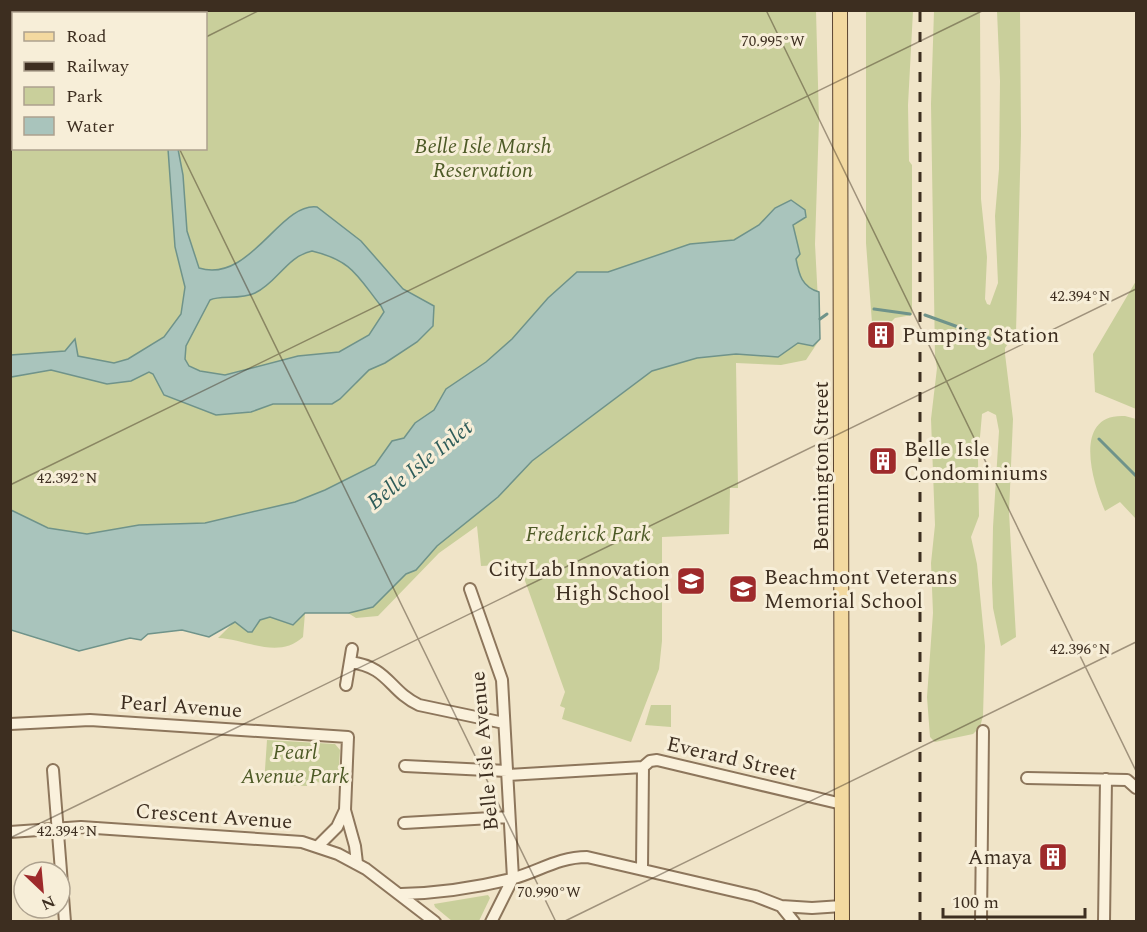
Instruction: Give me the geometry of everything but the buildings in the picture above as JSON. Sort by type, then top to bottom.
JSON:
[{"type":"main road","name":"Bennington Street","points":[[840,10],[842,921]]},
{"type":"street","name":"Belle Isle Avenue","points":[[470,589],[500,671],[513,878]]},
{"type":"street","points":[[346,685],[352,649]]},
{"type":"street","points":[[351,662],[377,669],[408,698],[419,705],[504,723]]},
{"type":"street","name":"Pearl Avenue","points":[[10,724],[96,720],[348,737],[345,810]]},
{"type":"street","points":[[981,921],[983,731]]},
{"type":"street","name":"Everard Street","points":[[405,766],[507,773],[643,767],[650,761],[657,760],[842,804]]},
{"type":"street","points":[[642,868],[643,767]]},
{"type":"street","points":[[53,770],[65,921]]},
{"type":"street","points":[[1027,778],[1127,780],[1137,788]]},
{"type":"street","points":[[1104,921],[1106,779]]},
{"type":"street","points":[[318,846],[338,827],[345,810]]},
{"type":"street","points":[[345,810],[356,846],[357,863]]},
{"type":"street","points":[[404,823],[509,817]]},
{"type":"street","name":"Crescent Avenue","points":[[10,832],[81,827],[276,839],[318,846],[357,863],[435,921]]},
{"type":"street","points":[[401,894],[447,892],[513,878],[553,862],[578,857],[596,858],[642,868],[755,896],[781,906],[812,908],[842,906]]},
{"type":"street","points":[[491,921],[513,878]]},
{"type":"street","points":[[781,906],[794,921]]},
{"type":"green space","points":[[10,11],[816,11],[819,121],[815,244],[820,339],[806,360],[781,365],[736,363],[738,488],[730,488],[729,534],[662,537],[662,641],[659,669],[631,742],[562,719],[565,708],[560,706],[565,692],[519,564],[481,566],[477,526],[439,553],[378,616],[356,618],[348,613],[305,613],[303,637],[293,644],[273,648],[218,638],[233,623],[209,637],[182,630],[148,634],[141,640],[130,638],[79,651],[11,630]]},
{"type":"green space","points":[[866,11],[913,11],[908,105],[909,161],[912,165],[912,315],[895,318],[889,324],[872,323],[866,243]]},
{"type":"green space","points":[[934,11],[980,11],[981,199],[987,257],[985,299],[990,305],[998,283],[995,216],[999,169],[1000,81],[997,11],[1020,11],[1021,135],[1016,333],[1005,348],[1013,419],[1009,512],[1016,637],[1001,646],[993,608],[993,527],[999,431],[996,415],[988,411],[982,414],[978,460],[979,516],[971,537],[977,564],[985,646],[983,716],[980,727],[973,734],[935,742],[930,737],[927,697],[933,613],[931,563],[935,525],[931,419],[937,368],[931,104]]},
{"type":"green space","points":[[1136,281],[1136,409],[1095,392],[1093,354]]},
{"type":"green space","points":[[1125,416],[1136,419],[1136,519],[1120,502],[1105,511],[1095,484],[1090,452],[1092,437],[1098,425],[1108,418]]},
{"type":"green space","points":[[651,705],[671,705],[671,727],[645,725]]},
{"type":"green space","name":"Pearl Avenue Park","points":[[267,740],[335,744],[340,750],[338,783],[308,782],[307,786],[264,784]]},
{"type":"green space","points":[[488,895],[490,898],[479,921],[452,921],[434,904]]},
{"type":"water","points":[[168,150],[178,150],[183,175],[187,231],[199,268],[217,270],[234,265],[290,217],[303,209],[317,207],[361,241],[403,289],[434,306],[433,326],[417,342],[385,363],[369,370],[332,404],[273,404],[251,412],[216,415],[164,395],[153,374],[149,372],[131,381],[107,384],[51,370],[11,377],[11,355],[65,351],[75,339],[78,356],[114,363],[128,359],[164,337],[181,314],[185,287],[175,247]],"holes":[[[312,251],[337,260],[353,271],[384,312],[369,335],[339,352],[298,356],[225,375],[200,371],[189,366],[185,359],[186,346],[210,300],[255,293],[263,289],[296,258]]]},
{"type":"water","name":"Belle Isle Inlet","points":[[791,200],[805,210],[806,217],[793,225],[800,254],[796,259],[798,270],[805,284],[819,292],[820,339],[813,346],[798,343],[778,357],[736,354],[697,358],[652,371],[532,461],[498,497],[437,546],[416,570],[406,574],[373,607],[349,613],[305,613],[293,625],[270,617],[260,620],[252,632],[248,632],[235,622],[209,637],[182,630],[148,634],[141,640],[130,638],[79,651],[11,630],[11,510],[48,528],[87,534],[139,525],[205,523],[295,502],[375,465],[392,441],[404,438],[415,423],[434,410],[446,389],[486,362],[512,339],[548,298],[577,272],[608,272],[690,244],[734,240],[759,225],[775,208]]},
{"type":"waterway","points":[[874,309],[910,314]]},
{"type":"waterway","points":[[820,319],[827,314]]},
{"type":"waterway","points":[[925,315],[997,341]]},
{"type":"waterway","points":[[1099,439],[1136,476]]},
{"type":"railway","points":[[920,10],[920,922]]},
{"type":"place","name":"Pumping Station","points":[[881,335]]},
{"type":"place","name":"Belle Isle Condominiums","points":[[883,461]]},
{"type":"place","name":"CityLab Innovation High School","points":[[691,581]]},
{"type":"place","name":"Beachmont Veterans Memorial School","points":[[743,589]]},
{"type":"place","name":"Amaya","points":[[1053,857]]},
{"type":"park label","name":"Belle Isle Marsh Reservation","points":[[483,158]]},
{"type":"park label","name":"Frederick Park","points":[[588,534]]}]
